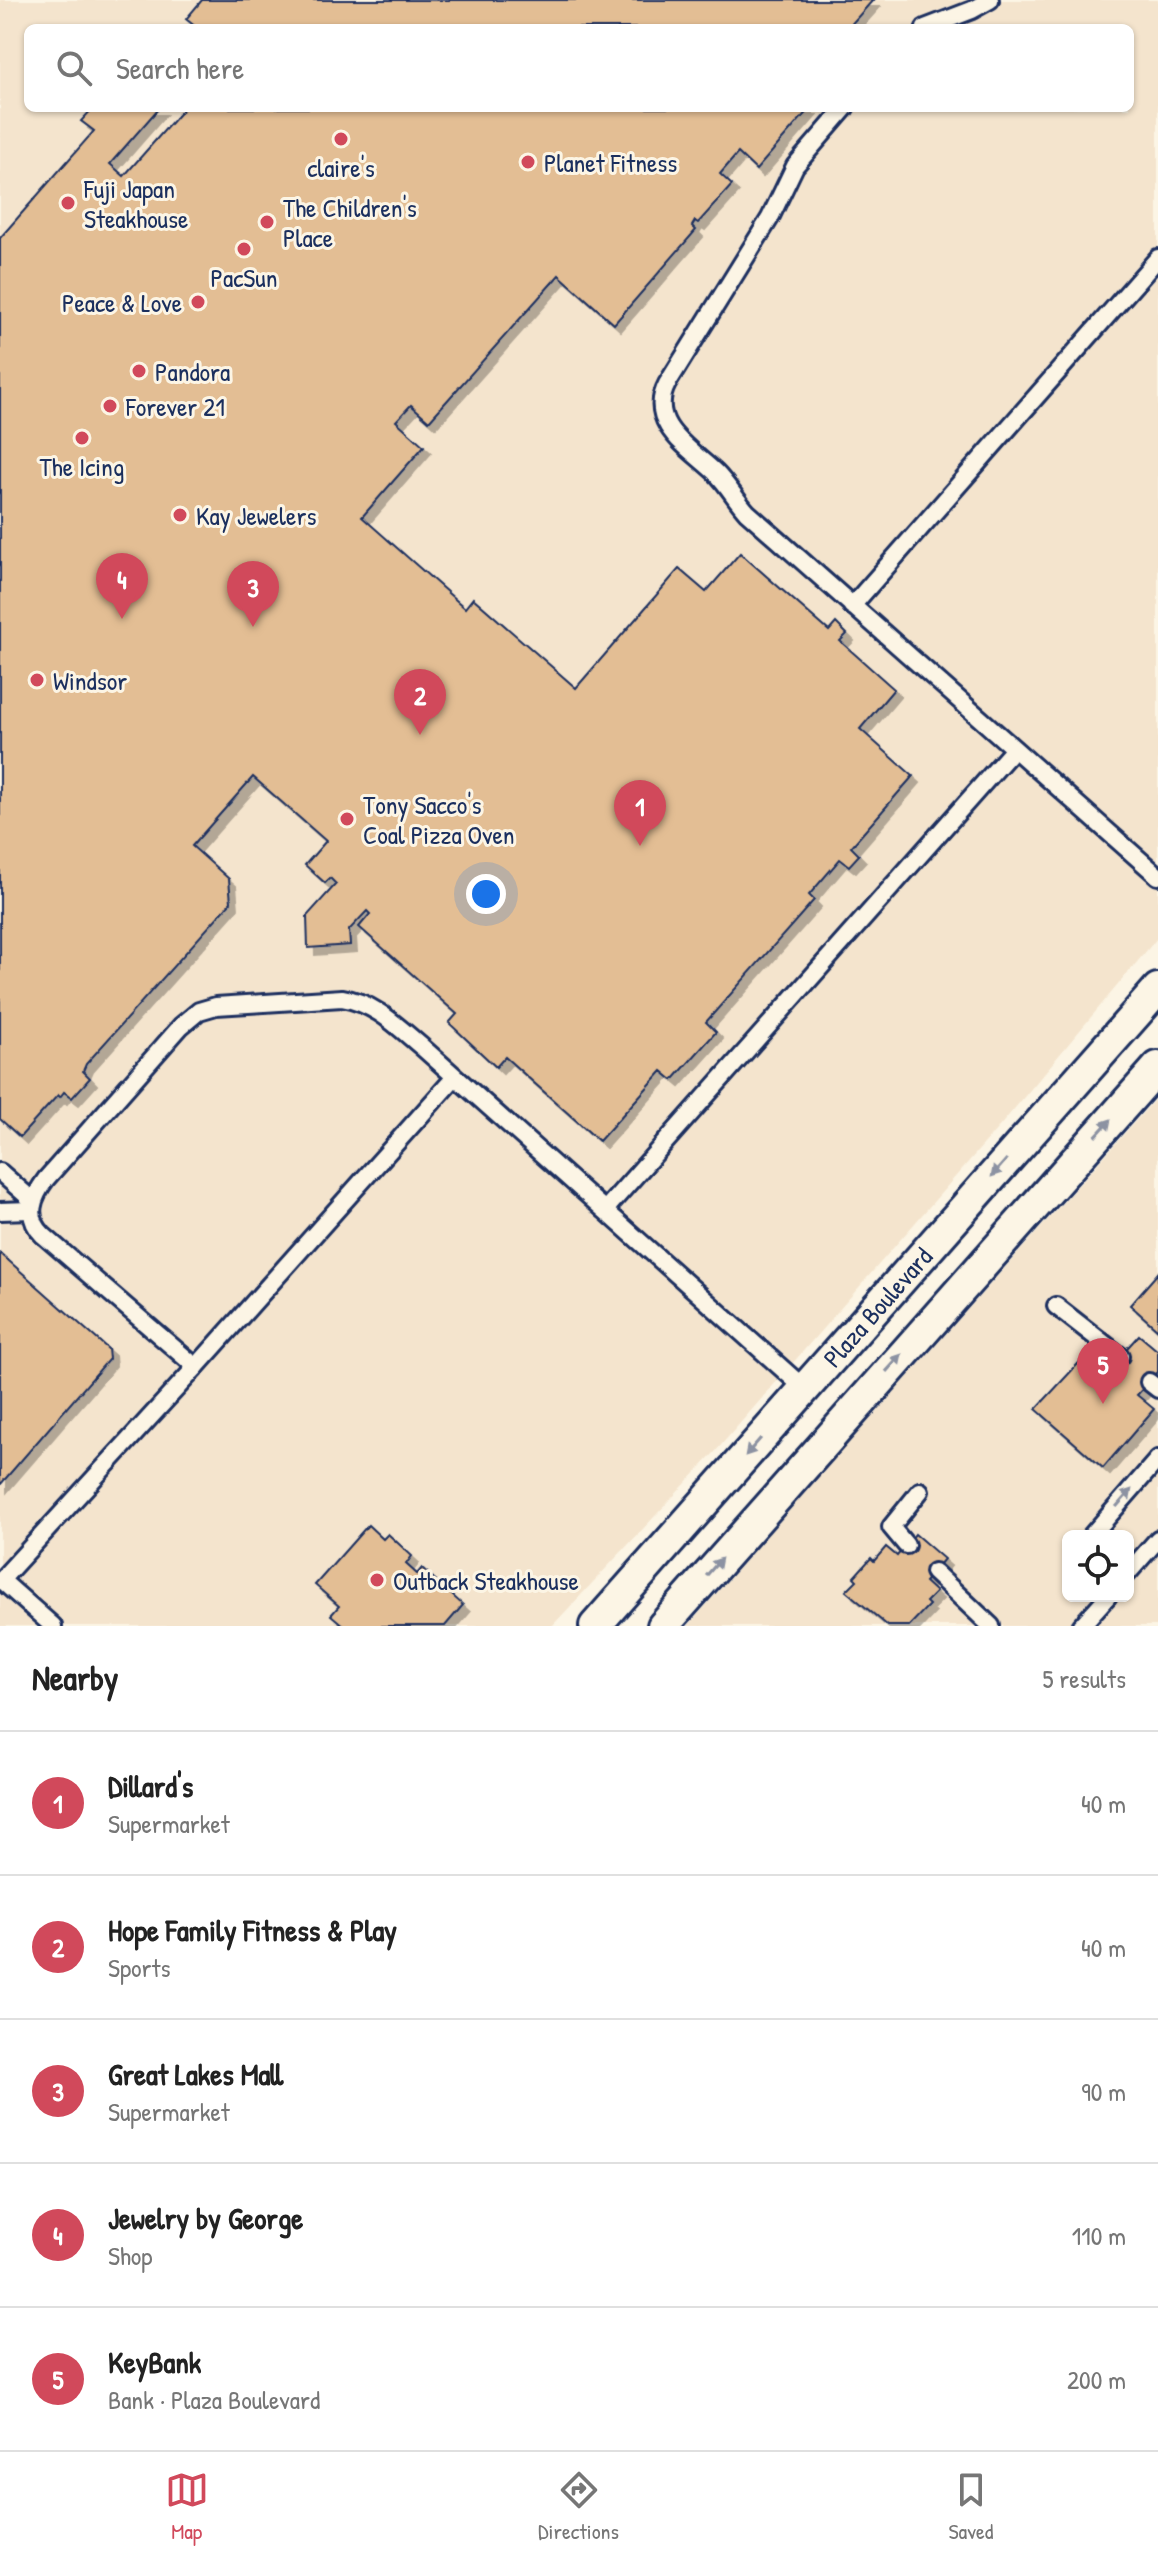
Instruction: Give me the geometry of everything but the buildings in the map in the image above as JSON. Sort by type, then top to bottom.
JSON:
[{"type":"street","name":"Plaza Boulevard","points":[[595,1626],[1158,989]]},
{"type":"street","name":"Plaza Boulevard","points":[[663,1626],[1158,1067]]},
{"type":"lane","points":[[935,24],[990,0]]},
{"type":"lane","points":[[842,112],[795,166],[770,218],[667,384],[660,406],[667,426],[729,487],[747,512],[1158,876]]},
{"type":"lane","points":[[852,606],[1158,258]]},
{"type":"lane","points":[[605,1210],[1014,749]]},
{"type":"lane","points":[[196,1367],[43,1235],[34,1223],[32,1205],[46,1179],[190,1018],[207,1007],[342,998],[365,1003],[382,1014],[805,1389]]},
{"type":"lane","points":[[53,1626],[1,1580],[455,1077]]},
{"type":"lane","points":[[0,1172],[32,1205]]},
{"type":"lane","points":[[0,1211],[32,1205]]},
{"type":"lane","points":[[1056,1306],[1120,1356]]},
{"type":"lane","points":[[1096,1530],[1158,1459]]},
{"type":"lane","points":[[906,1545],[891,1527],[920,1491]]},
{"type":"lane","points":[[1134,1566],[1158,1539]]},
{"type":"lane","points":[[934,1572],[991,1626]]},
{"type":"lane","points":[[1081,1626],[1103,1602]]},
{"type":"shaded area","points":[[0,0],[1158,0],[1158,937],[1004,1121],[715,1452],[552,1626],[0,1626]]},
{"type":"shaded area","points":[[1158,1096],[1158,1626],[688,1626],[807,1490]]},
{"type":"place","name":"claire's","points":[[341,139]]},
{"type":"place","name":"Planet Fitness","points":[[528,162]]},
{"type":"place","name":"Fuji Japan Steakhouse","points":[[68,203]]},
{"type":"place","name":"The Children's Place","points":[[267,222]]},
{"type":"place","name":"PacSun","points":[[244,249]]},
{"type":"place","name":"Peace & Love","points":[[198,302]]},
{"type":"place","name":"Pandora","points":[[139,371]]},
{"type":"place","name":"Forever 21","points":[[110,406]]},
{"type":"place","name":"The Icing","points":[[82,438]]},
{"type":"place","name":"Kay Jewelers","points":[[180,515]]},
{"type":"place","name":"Jewelry by George","points":[[122,619]]},
{"type":"place","name":"Great Lakes Mall","points":[[253,627]]},
{"type":"place","name":"Windsor","points":[[37,680]]},
{"type":"place","name":"Hope Family Fitness & Play","points":[[420,735]]},
{"type":"place","name":"Tony Sacco's Coal Pizza Oven","points":[[347,819]]},
{"type":"place","name":"Dillard's","points":[[640,846]]},
{"type":"place","name":"KeyBank","points":[[1103,1404]]},
{"type":"place","name":"Outback Steakhouse","points":[[377,1580]]}]
